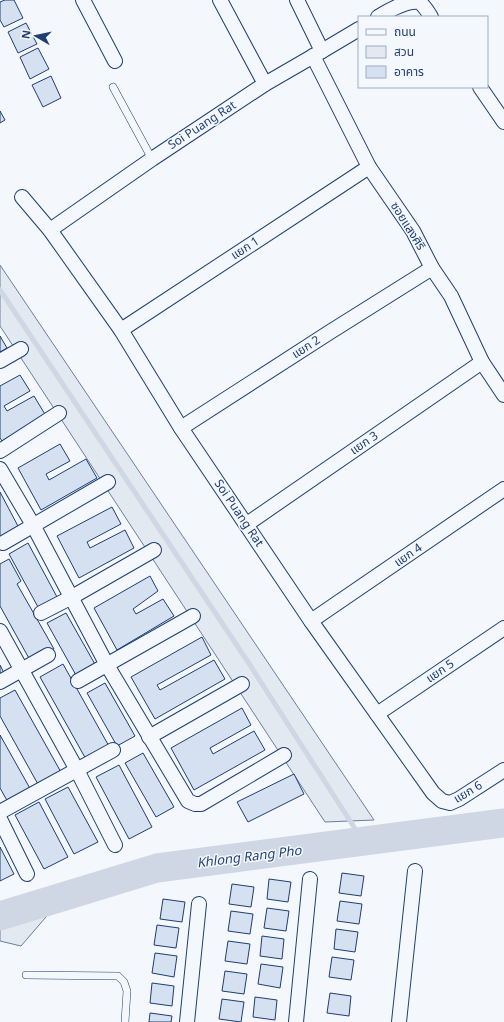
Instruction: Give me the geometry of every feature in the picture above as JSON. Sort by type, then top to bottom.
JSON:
[{"type":"street","points":[[82,0],[115,61]]},
{"type":"street","points":[[220,0],[265,84]]},
{"type":"street","name":"ซอยแสงศิริ","points":[[297,0],[317,54],[369,167],[413,231],[432,268],[451,296],[482,362],[504,395]]},
{"type":"street","points":[[379,16],[400,2],[413,1],[420,2],[430,16]]},
{"type":"street","name":"Soi Puang Rat","points":[[50,230],[152,159],[265,84],[358,30]]},
{"type":"street","points":[[481,88],[504,122]]},
{"type":"street","name":"แยก 1","points":[[121,330],[369,167]]},
{"type":"street","name":"Soi Puang Rat","points":[[22,197],[50,230],[121,330],[182,428],[311,622],[432,793]]},
{"type":"street","name":"แยก 2","points":[[182,428],[432,268]]},
{"type":"street","points":[[0,361],[21,349]]},
{"type":"street","name":"แยก 3","points":[[246,524],[482,362]]},
{"type":"street","points":[[0,450],[59,414]]},
{"type":"street","points":[[0,469],[33,525],[107,665],[188,801],[195,804],[201,804],[284,755]]},
{"type":"street","points":[[2,543],[108,482]]},
{"type":"street","name":"แยก 4","points":[[311,622],[504,489]]},
{"type":"street","points":[[41,613],[154,550]]},
{"type":"street","points":[[78,681],[193,616]]},
{"type":"street","name":"แยก 5","points":[[377,714],[504,628]]},
{"type":"street","points":[[0,631],[77,770],[115,845]]},
{"type":"street","points":[[0,682],[48,655]]},
{"type":"street","points":[[149,737],[242,684]]},
{"type":"street","points":[[0,812],[113,750]]},
{"type":"street","name":"แยก 6","points":[[432,793],[442,802],[450,803],[459,799],[504,770]]},
{"type":"street","points":[[0,819],[27,874]]},
{"type":"street","points":[[399,1022],[415,871]]},
{"type":"street","points":[[296,1022],[310,879]]},
{"type":"street","points":[[187,1022],[199,904]]},
{"type":"lane","points":[[113,87],[152,159]]},
{"type":"lane","points":[[26,975],[118,976],[124,982],[127,991],[125,1022]]},
{"type":"green space","points":[[0,265],[374,820],[325,822],[0,326]]},
{"type":"green space","points":[[52,910],[21,946],[0,941],[0,925]]},
{"type":"building","points":[[5,0],[14,0],[23,18],[4,27],[0,20],[0,2]]},
{"type":"building","points":[[26,23],[37,44],[18,53],[8,32]]},
{"type":"building","points":[[38,48],[49,69],[30,79],[20,57]]},
{"type":"building","points":[[51,76],[61,98],[43,107],[32,85]]},
{"type":"building","points":[[0,111],[5,120],[0,123]]},
{"type":"building","points":[[0,336],[7,348],[0,352]]},
{"type":"building","points":[[20,375],[30,391],[4,406],[7,411],[34,396],[46,416],[2,441],[0,438],[0,386]]},
{"type":"building","points":[[60,444],[70,461],[46,474],[49,480],[86,459],[97,478],[41,510],[18,468]]},
{"type":"building","points":[[0,492],[19,528],[0,538]]},
{"type":"building","points":[[112,507],[121,524],[87,542],[90,548],[125,530],[134,548],[79,578],[57,536]]},
{"type":"building","points":[[28,543],[57,597],[38,607],[9,554]]},
{"type":"building","points":[[9,559],[21,581],[17,584],[54,649],[31,662],[0,606],[0,564]]},
{"type":"building","points":[[150,576],[158,591],[133,609],[136,614],[163,599],[174,616],[117,650],[94,608]]},
{"type":"building","points":[[66,613],[96,666],[77,677],[47,623]]},
{"type":"building","points":[[202,637],[211,655],[157,685],[160,690],[214,660],[225,679],[155,719],[131,677]]},
{"type":"building","points":[[63,664],[110,748],[87,761],[40,677]]},
{"type":"building","points":[[0,665],[6,677],[0,680]]},
{"type":"building","points":[[105,683],[135,736],[117,746],[87,693]]},
{"type":"building","points":[[15,690],[62,774],[39,786],[0,716],[0,698]]},
{"type":"building","points":[[242,708],[251,725],[210,748],[213,754],[254,731],[265,750],[194,790],[171,748]]},
{"type":"building","points":[[0,735],[32,792],[9,804],[0,788]]},
{"type":"building","points":[[143,753],[174,807],[156,817],[125,763]]},
{"type":"building","points":[[119,765],[152,827],[129,839],[96,777]]},
{"type":"building","points":[[294,774],[304,794],[248,822],[237,802]]},
{"type":"building","points":[[68,787],[98,842],[74,854],[45,799]]},
{"type":"building","points":[[39,802],[68,857],[44,869],[15,815]]},
{"type":"building","points":[[0,847],[14,874],[0,881]]},
{"type":"building","points":[[342,873],[364,876],[361,896],[339,893]]},
{"type":"building","points":[[269,879],[291,882],[288,902],[267,899]]},
{"type":"building","points":[[232,884],[254,887],[251,907],[229,904]]},
{"type":"building","points":[[163,899],[185,902],[182,922],[160,919]]},
{"type":"building","points":[[340,901],[362,904],[359,924],[337,921]]},
{"type":"building","points":[[267,908],[289,911],[286,931],[264,928]]},
{"type":"building","points":[[231,911],[253,914],[250,934],[228,931]]},
{"type":"building","points":[[157,925],[179,928],[176,948],[154,945]]},
{"type":"building","points":[[336,929],[358,932],[355,952],[334,949]]},
{"type":"building","points":[[262,936],[284,939],[282,959],[260,956]]},
{"type":"building","points":[[228,941],[250,944],[247,964],[225,961]]},
{"type":"building","points":[[155,953],[177,956],[174,977],[152,973]]},
{"type":"building","points":[[332,957],[354,960],[351,980],[329,977]]},
{"type":"building","points":[[261,964],[283,967],[280,988],[258,984]]},
{"type":"building","points":[[225,971],[247,974],[244,994],[222,991]]},
{"type":"building","points":[[152,983],[174,986],[172,1006],[150,1003]]},
{"type":"building","points":[[330,993],[351,996],[349,1016],[327,1013]]},
{"type":"building","points":[[255,997],[277,1000],[275,1020],[253,1017]]},
{"type":"building","points":[[222,999],[244,1002],[241,1022],[219,1019]]},
{"type":"building","points":[[150,1013],[172,1016],[171,1022],[149,1022]]},
{"type":"waterway","points":[[0,290],[248,662],[363,841]]},
{"type":"waterway","name":"Khlong Rang Pho","points":[[0,916],[157,868],[504,823]]}]
